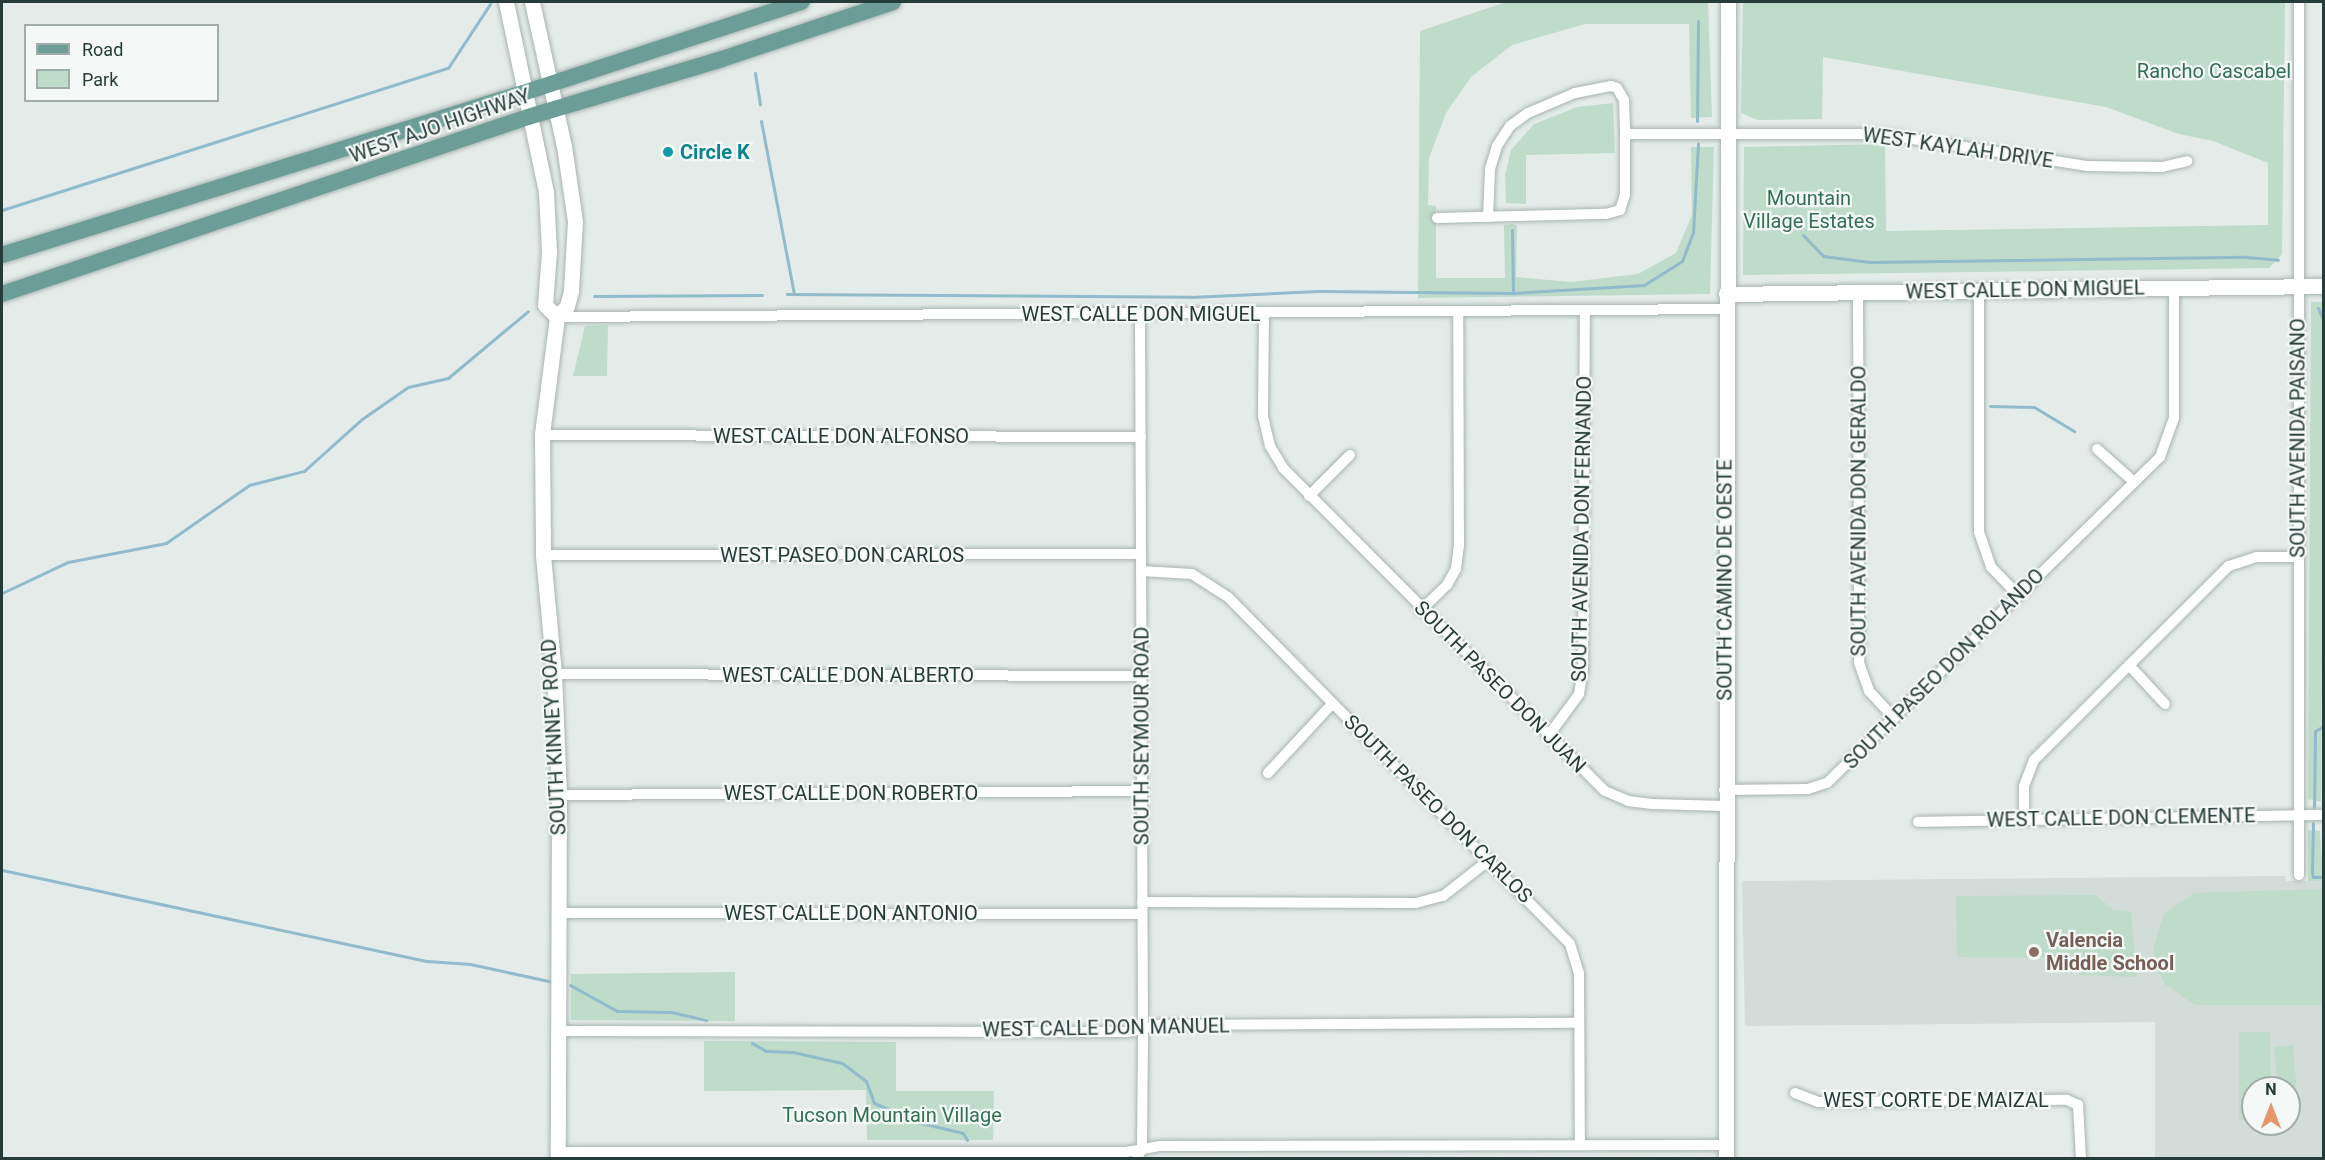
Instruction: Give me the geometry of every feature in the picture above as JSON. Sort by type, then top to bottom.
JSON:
[{"type":"main road","name":"WEST AJO HIGHWAY","points":[[2,255],[523,93],[801,2]]},
{"type":"main road","points":[[842,18],[844,8],[854,2]]},
{"type":"main road","name":"WEST AJO HIGHWAY","points":[[2,294],[528,117],[722,60],[893,2]]},
{"type":"street","points":[[506,2],[549,222],[545,305],[557,317]]},
{"type":"street","name":"SOUTH KINNEY ROAD","points":[[532,2],[551,83],[575,221],[571,291],[567,306],[557,317],[542,435],[543,555],[554,674],[559,795],[561,1031],[558,1155]]},
{"type":"street","name":"SOUTH CAMINO DE OESTE","points":[[1726,1152],[1724,798],[1728,2]]},
{"type":"street","name":"SOUTH AVENIDA PAISANO","points":[[2299,2],[2299,875]]},
{"type":"street","points":[[1437,218],[1488,217],[1606,214],[1620,210],[1625,195],[1625,134],[1624,100],[1619,85],[1600,86],[1549,102],[1510,126],[1497,146],[1490,169],[1488,217]]},
{"type":"street","name":"WEST KAYLAH DRIVE","points":[[1625,134],[1881,134],[2086,166],[2162,167],[2187,160]]},
{"type":"street","name":"WEST CALLE DON MIGUEL","points":[[1726,294],[2324,286]]},
{"type":"street","name":"SOUTH PASEO DON ROLANDO","points":[[1724,798],[1808,789],[1827,783],[2160,457],[2174,418],[2174,288]]},
{"type":"street","points":[[1979,291],[1979,532],[1991,567],[2019,596]]},
{"type":"street","name":"SOUTH AVENIDA DON GERALDO","points":[[1858,292],[1859,663],[1869,691],[1894,718]]},
{"type":"street","name":"WEST CALLE DON MIGUEL","points":[[557,317],[1140,313],[1264,315],[1726,309]]},
{"type":"street","points":[[1421,610],[1447,585],[1456,569],[1460,546],[1458,312]]},
{"type":"street","name":"SOUTH AVENIDA DON FERNANDO","points":[[1549,735],[1579,694],[1583,669],[1585,312]]},
{"type":"street","name":"SOUTH SEYMOUR ROAD","points":[[1140,313],[1143,1029],[1140,1154]]},
{"type":"street","name":"SOUTH PASEO DON JUAN","points":[[1264,315],[1263,416],[1270,446],[1283,468],[1309,496],[1605,791],[1628,801],[1724,798]]},
{"type":"street","name":"WEST CALLE DON ALFONSO","points":[[542,435],[1141,437]]},
{"type":"street","points":[[2097,448],[2134,482]]},
{"type":"street","points":[[1309,496],[1350,455]]},
{"type":"street","name":"WEST PASEO DON CARLOS","points":[[543,555],[1141,554]]},
{"type":"street","points":[[2024,818],[2024,786],[2034,760],[2229,566],[2257,557],[2298,557]]},
{"type":"street","name":"SOUTH PASEO DON CARLOS","points":[[1141,571],[1174,570],[1211,583],[1570,944],[1579,973],[1580,1145]]},
{"type":"street","points":[[2129,665],[2165,704]]},
{"type":"street","name":"WEST CALLE DON ALBERTO","points":[[554,674],[1142,676]]},
{"type":"street","points":[[1268,772],[1332,704]]},
{"type":"street","name":"WEST CALLE DON ROBERTO","points":[[559,795],[1142,791]]},
{"type":"street","name":"WEST CALLE DON CLEMENTE","points":[[1918,822],[2024,818],[2324,815]]},
{"type":"street","name":"WEST CALLE DON ANTONIO","points":[[559,913],[1142,908],[1416,903],[1443,896],[1489,860]]},
{"type":"street","name":"WEST CALLE DON MANUEL","points":[[561,1031],[1143,1029],[1161,1025],[1579,1023]]},
{"type":"street","name":"WEST CORTE DE MAIZAL","points":[[1795,1093],[1818,1102],[2067,1100],[2078,1105],[2081,1158]]},
{"type":"street","points":[[558,1155],[1126,1152],[1140,1154],[1580,1145],[1726,1152]]},
{"type":"shaded area","name":"Valencia Middle School","points":[[2285,876],[2286,881],[2323,881],[2323,1158],[2155,1158],[2155,1022],[1745,1026],[1742,881]]},
{"type":"green space","points":[[1506,2],[1708,2],[1712,117],[1691,118],[1689,24],[1585,24],[1512,45],[1471,77],[1446,113],[1429,158],[1428,205],[1436,206],[1436,278],[1505,278],[1504,225],[1512,224],[1517,226],[1516,277],[1571,282],[1638,274],[1676,253],[1692,215],[1691,147],[1714,147],[1710,294],[1418,298],[1420,31]]},
{"type":"green space","points":[[1743,2],[2285,2],[2282,254],[2269,268],[1743,275],[1744,147],[1885,144],[1886,231],[2268,225],[2268,163],[2213,141],[2179,134],[2106,107],[1823,57],[1822,119],[1758,120],[1741,113]]},
{"type":"green space","points":[[1613,103],[1615,153],[1526,155],[1526,204],[1506,203],[1505,175],[1511,150],[1534,124],[1577,107]]},
{"type":"green space","points":[[2311,302],[2324,302],[2321,802],[2308,799]]},
{"type":"green space","points":[[608,325],[607,376],[573,376],[585,326]]},
{"type":"green space","points":[[2308,830],[2320,831],[2323,881],[2308,881]]},
{"type":"green space","points":[[2323,889],[2323,1005],[2195,1005],[2165,984],[2156,967],[2153,949],[2164,914],[2194,893]]},
{"type":"green space","points":[[2095,895],[2114,910],[2131,912],[2137,977],[2079,975],[2080,958],[1957,957],[1956,896]]},
{"type":"green space","points":[[735,972],[735,1021],[571,1020],[571,974]]},
{"type":"green space","points":[[2239,1032],[2270,1032],[2271,1076],[2241,1076],[2241,1120],[2239,1120]]},
{"type":"green space","name":"Tucson Mountain Village","points":[[704,1041],[896,1042],[896,1091],[994,1091],[993,1140],[867,1140],[866,1090],[704,1091]]},
{"type":"green space","points":[[2293,1045],[2295,1076],[2277,1076],[2274,1047]]},
{"type":"waterway","points":[[2,210],[448,68],[490,4]]},
{"type":"waterway","points":[[1697,121],[1698,21]]},
{"type":"waterway","points":[[755,73],[760,105]]},
{"type":"waterway","points":[[761,121],[794,294]]},
{"type":"waterway","points":[[787,294],[1191,297],[1318,291],[1513,293],[1644,285],[1682,261],[1693,233],[1698,143]]},
{"type":"waterway","points":[[1512,230],[1513,293]]},
{"type":"waterway","points":[[1803,235],[1823,256],[1870,262],[2246,257],[2278,260]]},
{"type":"waterway","points":[[594,296],[762,295]]},
{"type":"waterway","points":[[2318,308],[2323,319],[2324,401]]},
{"type":"waterway","points":[[2,593],[68,562],[166,543],[249,485],[304,471],[362,419],[408,387],[448,378],[528,311]]},
{"type":"waterway","points":[[1990,406],[2034,407],[2074,431]]},
{"type":"waterway","points":[[2314,807],[2315,731],[2324,726]]},
{"type":"waterway","points":[[2313,823],[2313,877],[2324,877]]},
{"type":"waterway","points":[[2,870],[427,961],[470,964],[553,982]]},
{"type":"waterway","points":[[570,985],[617,1011],[671,1012],[706,1020]]},
{"type":"waterway","points":[[752,1043],[766,1051],[793,1052],[842,1063],[866,1081],[874,1103],[921,1123],[963,1133],[967,1140]]},
{"type":"place","name":"Circle K","points":[[668,152]]},
{"type":"place","name":"Valencia Middle School","points":[[2034,952]]},
{"type":"park label","name":"Rancho Cascabel","points":[[2214,71]]},
{"type":"park label","name":"Mountain Village Estates","points":[[1809,210]]}]
